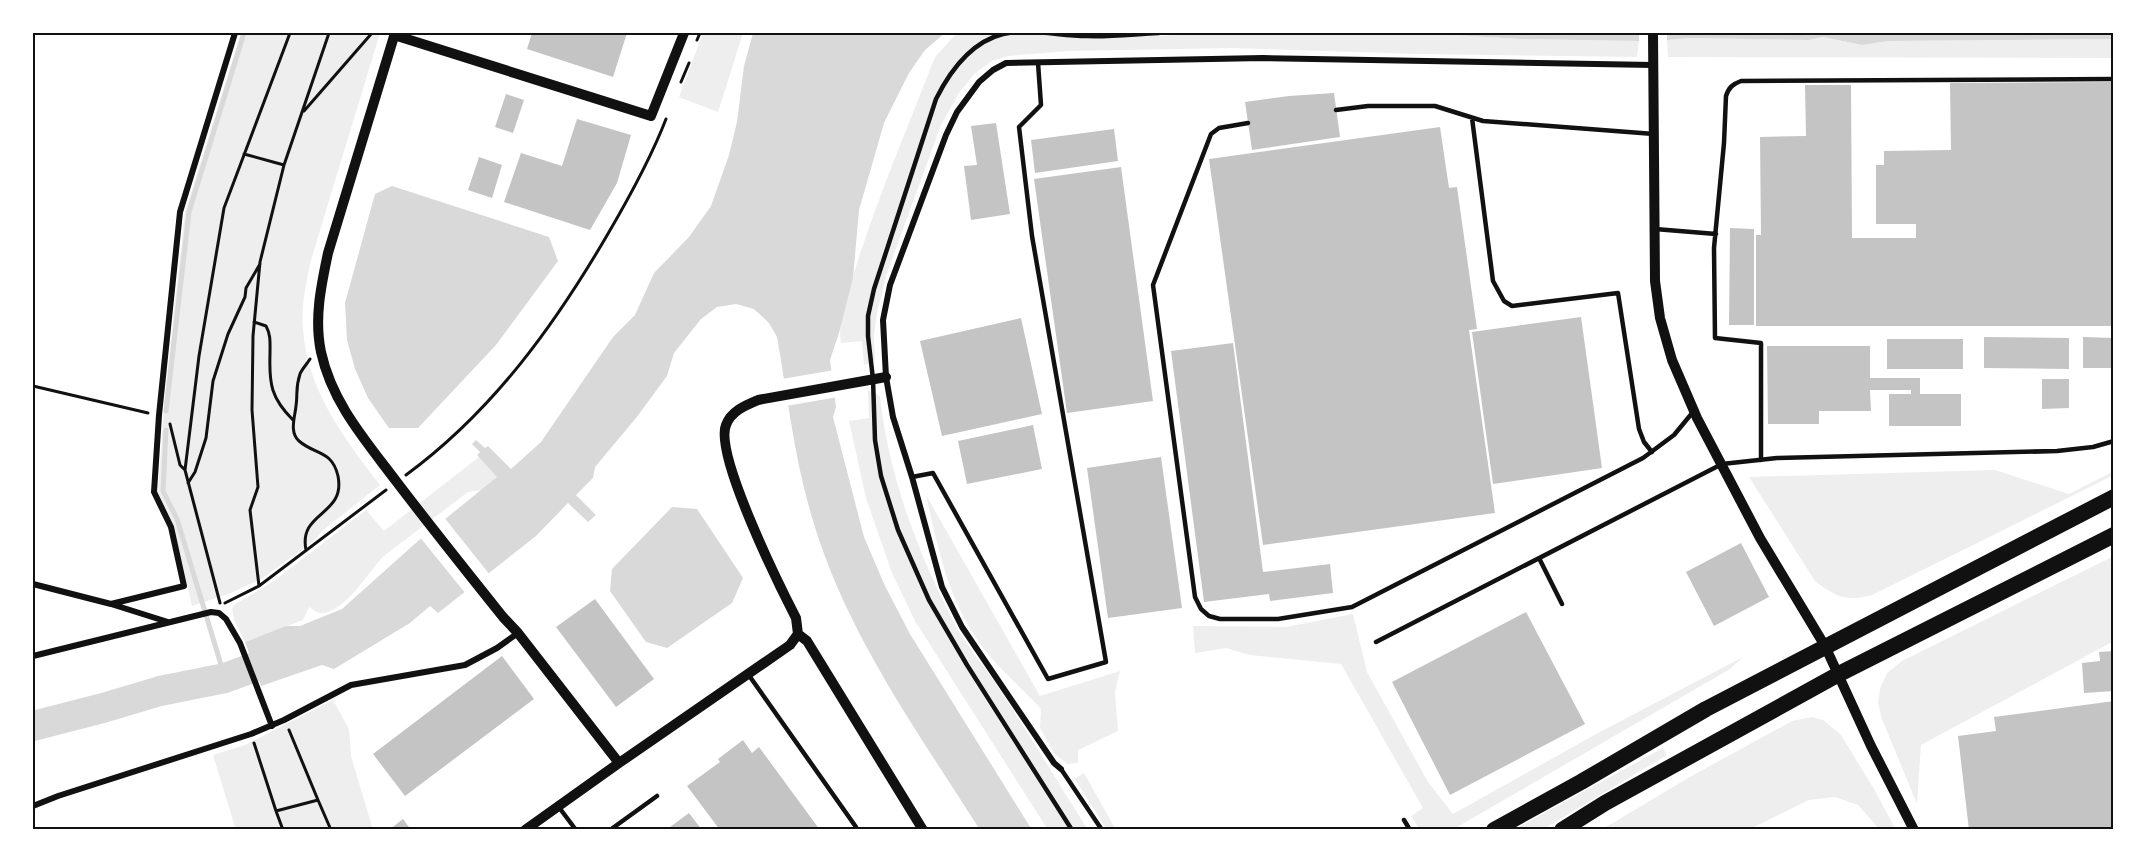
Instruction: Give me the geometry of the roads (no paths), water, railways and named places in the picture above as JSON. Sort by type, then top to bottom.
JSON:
[{"type":"highway","points":[[1494,830],[1706,709],[2114,497]]},
{"type":"highway","points":[[1562,830],[1605,803],[1839,674],[2114,534]]},
{"type":"street","points":[[111,604],[184,585],[171,527],[154,492],[159,415],[180,212],[235,33]]},
{"type":"street","points":[[619,763],[408,497],[343,409],[326,371],[321,350],[318,326],[321,286],[328,253],[395,34],[651,116],[684,33]]},
{"type":"street","points":[[1653,33],[1655,281],[1660,318],[1672,360],[1694,411],[1760,537],[1825,646],[1871,746],[1914,830]]},
{"type":"street","points":[[1061,769],[1053,763],[989,664],[976,649],[942,587],[893,417],[886,377],[883,320],[890,285],[946,135],[957,112],[979,82],[1006,63],[1263,58],[1653,65]]},
{"type":"street","points":[[525,830],[790,645],[798,634],[796,618],[753,528],[726,449],[726,425],[731,416],[758,400],[886,377]]},
{"type":"street","points":[[33,584],[169,622]]},
{"type":"street","points":[[33,656],[211,612],[219,613],[226,619],[240,643],[272,726]]},
{"type":"street","points":[[33,806],[252,734],[351,686],[465,664],[497,648],[518,633]]},
{"type":"street","points":[[798,634],[807,641],[923,830]]},
{"type":"lane","points":[[1072,830],[929,600],[898,530],[881,476],[875,440],[868,316],[874,289],[936,99],[948,77],[968,54],[987,40],[1005,34],[1032,33],[1087,37],[1159,33]]},
{"type":"lane","points":[[912,477],[933,473],[1047,679],[1106,662],[1032,236],[1019,127],[1041,105],[1038,63]]},
{"type":"lane","points":[[1761,460],[1761,343],[1715,338],[1716,234],[1728,89],[1742,81],[2114,79]]},
{"type":"lane","points":[[1336,110],[1368,106],[1435,106],[1483,122],[1654,134]]},
{"type":"lane","points":[[1472,118],[1493,281],[1504,301],[1512,306],[1618,293],[1639,429],[1644,442],[1652,452]]},
{"type":"lane","points":[[1248,123],[1219,128],[1211,134],[1153,285],[1195,597],[1201,609],[1209,616],[1220,619],[1278,619],[1352,608],[1652,452],[1674,435],[1694,411]]},
{"type":"lane","points":[[1655,229],[1716,234]]},
{"type":"lane","points":[[1376,642],[1722,464],[1761,460],[2057,451],[2093,447],[2114,441]]},
{"type":"lane","points":[[1539,558],[1562,604]]},
{"type":"lane","points":[[748,674],[856,827]]},
{"type":"lane","points":[[1061,769],[1102,830]]},
{"type":"lane","points":[[610,830],[657,796]]},
{"type":"lane","points":[[558,807],[576,830]]},
{"type":"lane","points":[[1404,820],[1410,830]]},
{"type":"waterway","points":[[166,411],[189,212],[244,33]]},
{"type":"waterway","points":[[166,430],[163,491],[177,519],[225,678]]},
{"type":"waterway","points":[[33,726],[160,691],[225,678],[293,653]]}]
